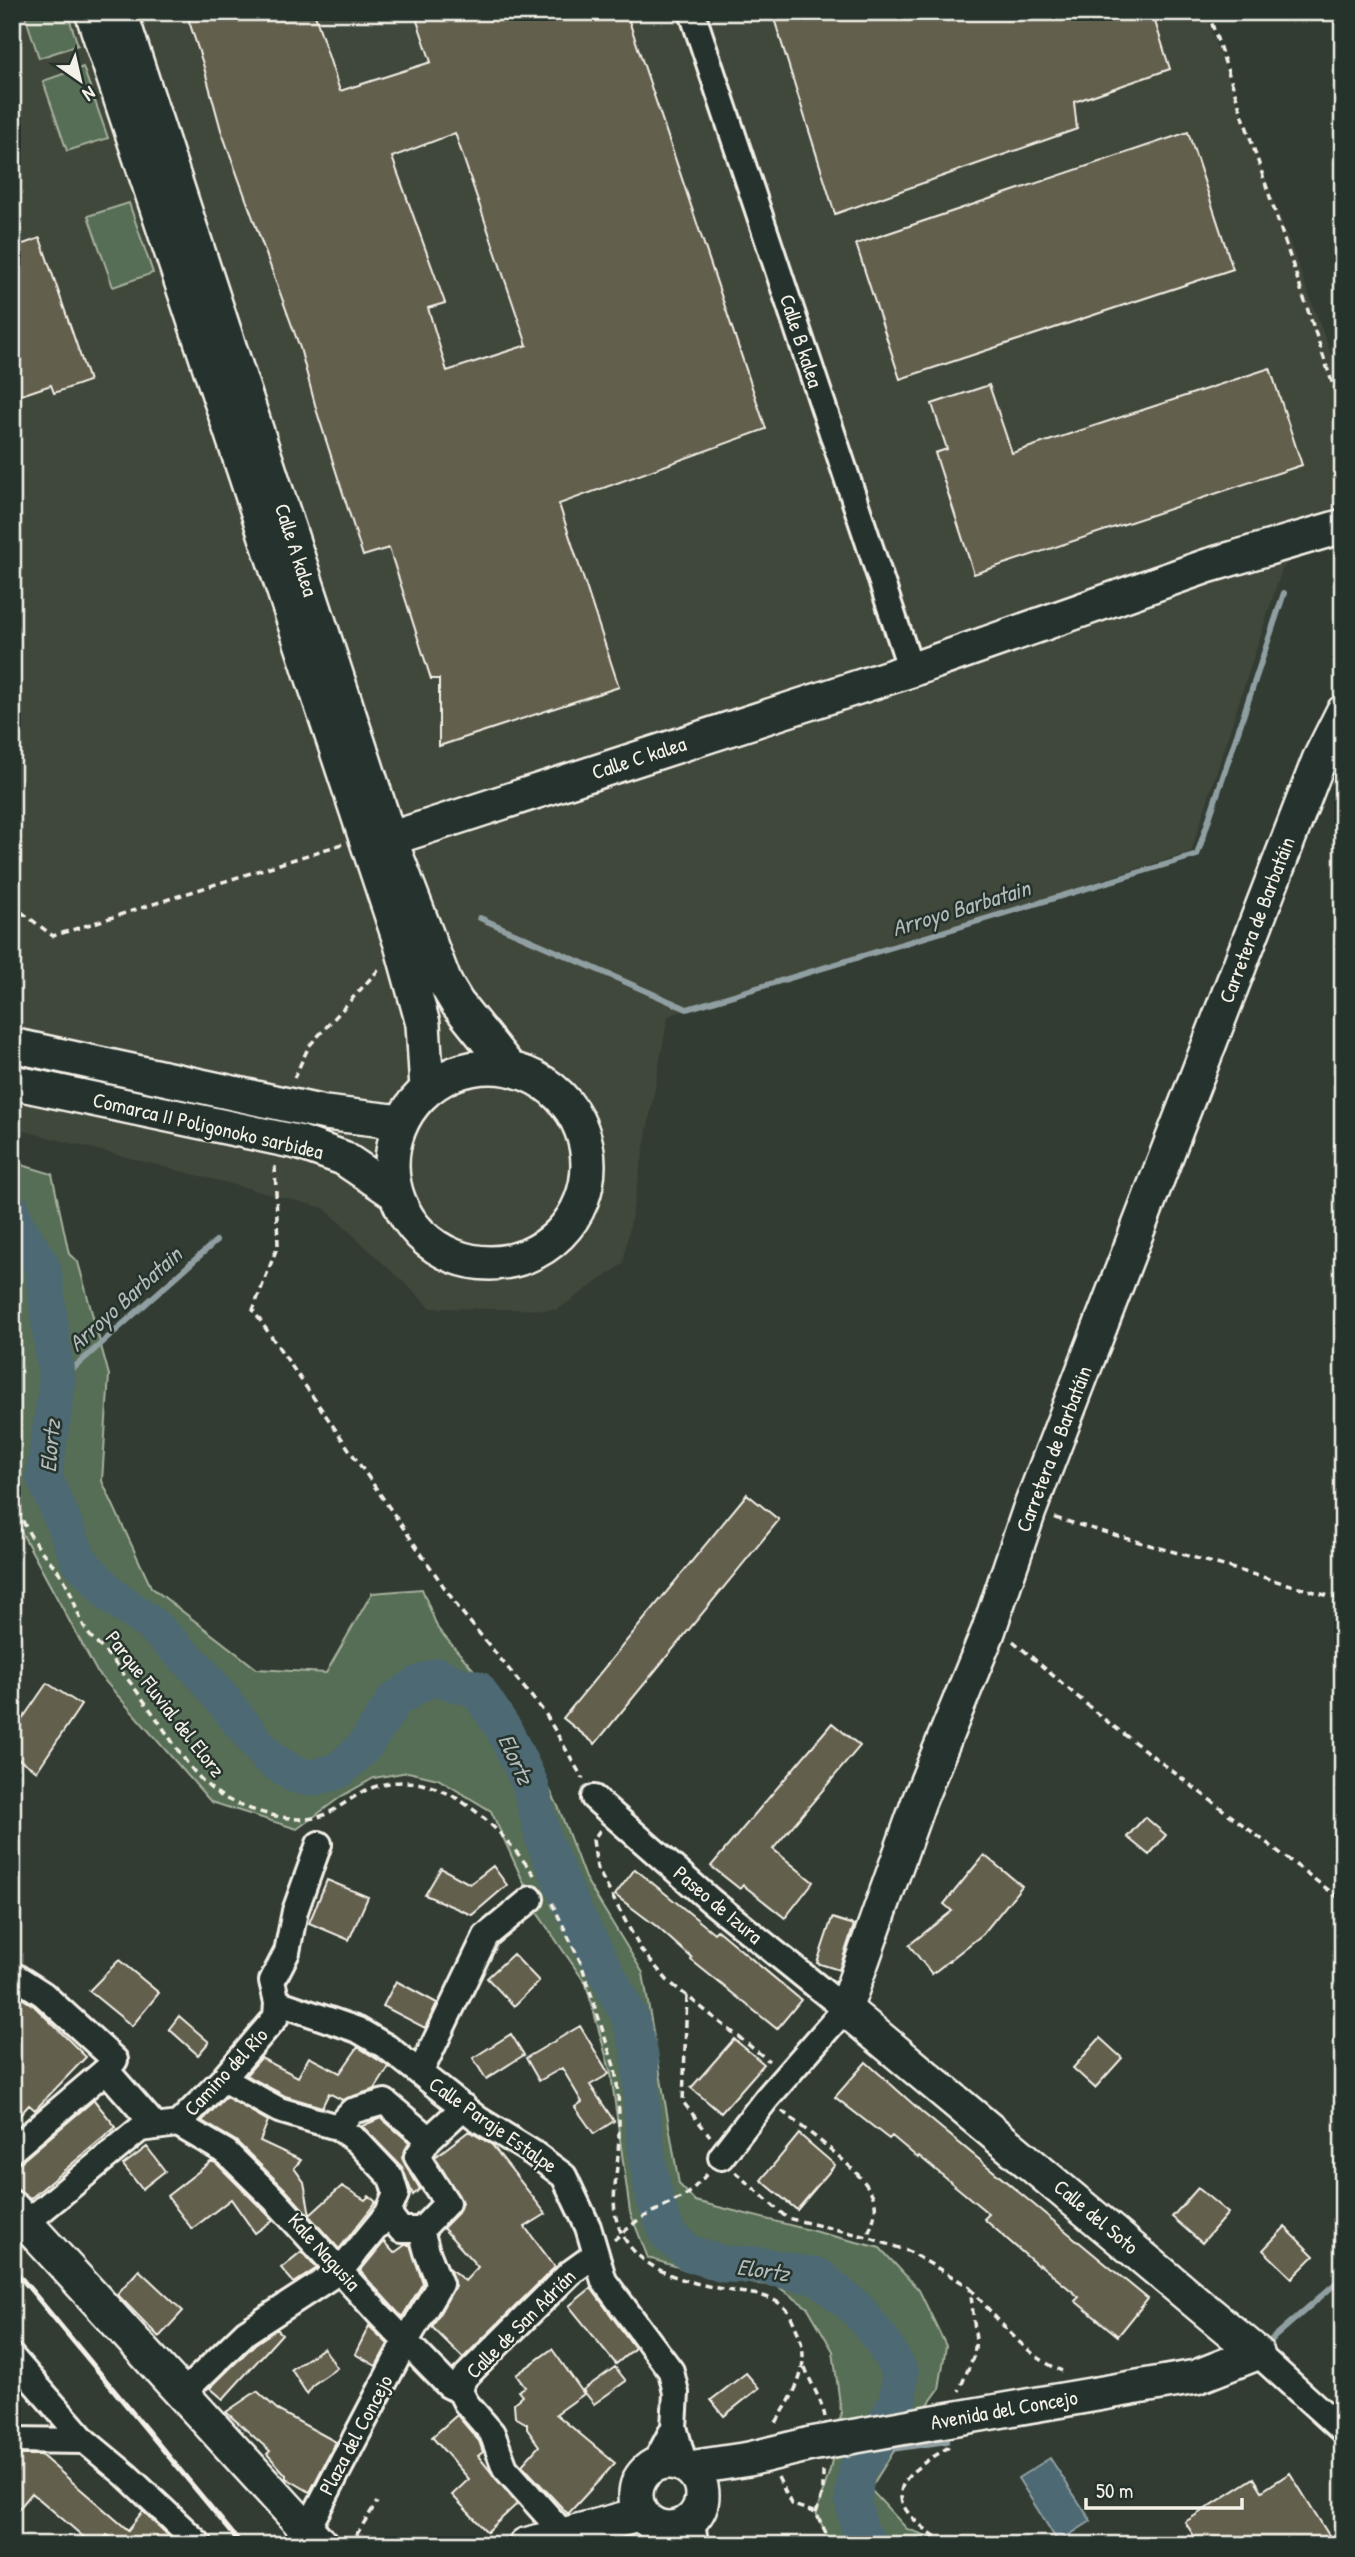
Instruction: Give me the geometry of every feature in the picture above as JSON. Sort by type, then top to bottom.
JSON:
[{"type":"street","name":"Calle A kalea","points":[[92,12],[379,842],[444,983],[510,1069]]},
{"type":"street","name":"Calle A kalea","points":[[120,12],[379,842],[401,944],[424,1024],[427,1089]]},
{"type":"street","name":"Calle B kalea","points":[[692,12],[911,670]]},
{"type":"street","name":"Calle C kalea","points":[[379,842],[911,670],[1207,566],[1343,526]]},
{"type":"street","name":"Carretera de Barbatáin","points":[[721,2157],[845,2009],[919,1801],[988,1632],[1029,1511],[1319,760],[1343,712]]},
{"type":"street","name":"Comarca II Poligonoko sarbidea","points":[[12,1045],[325,1113],[401,1122]]},
{"type":"street","points":[[481,1067],[510,1069],[540,1080],[565,1101],[581,1128],[589,1159],[586,1191],[572,1220],[558,1236],[523,1259],[491,1264],[459,1259],[431,1245],[408,1222],[395,1193],[391,1169],[393,1145],[401,1122],[412,1104],[427,1089],[452,1074],[481,1067]]},
{"type":"street","name":"Comarca II Poligonoko sarbidea","points":[[12,1082],[300,1143],[343,1158],[395,1193]]},
{"type":"street","name":"Paseo de Izura","points":[[603,1806],[711,1901],[845,2009]]},
{"type":"street","name":"Camino del Río","points":[[19,2216],[141,2129],[167,2125],[223,2079],[276,2017],[277,2002],[272,1981],[287,1952],[295,1911],[319,1843]]},
{"type":"street","name":"Calle Paraje Estalpe","points":[[420,2073],[486,1936],[539,1891]]},
{"type":"street","name":"Kale Nagusia","points":[[12,1974],[43,1994],[115,2060],[106,2070],[167,2125],[226,2152],[275,2199],[448,2385],[460,2391]]},
{"type":"street","name":"Calle Paraje Estalpe","points":[[277,2002],[358,2030],[387,2047],[464,2108],[564,2176],[588,2227],[595,2255]]},
{"type":"street","name":"Calle del Soto","points":[[845,2009],[1257,2353],[1343,2431]]},
{"type":"street","points":[[12,2150],[106,2070]]},
{"type":"street","points":[[183,2394],[246,2332],[341,2270],[388,2213],[396,2193],[391,2177],[357,2141],[337,2127],[279,2110],[223,2079]]},
{"type":"street","points":[[337,2127],[352,2111],[386,2102],[429,2139]]},
{"type":"street","points":[[388,2213],[401,2230],[421,2230],[447,2203],[417,2157],[429,2139],[464,2108]]},
{"type":"street","points":[[19,2216],[314,2537]]},
{"type":"street","name":"Plaza del Concejo","points":[[314,2537],[406,2341],[440,2284],[421,2230]]},
{"type":"street","points":[[595,2255],[604,2281],[671,2371],[676,2393],[672,2503]]},
{"type":"street","name":"Calle de San Adrián","points":[[574,2530],[505,2468],[492,2433],[466,2403],[460,2391],[464,2378],[570,2273],[595,2255]]},
{"type":"street","name":"Avenida del Concejo","points":[[525,2545],[672,2503],[760,2456],[811,2444],[1196,2377],[1257,2353]]},
{"type":"street","points":[[12,2357],[85,2441],[126,2475],[200,2545]]},
{"type":"street","points":[[12,2440],[85,2441]]},
{"type":"path","points":[[1208,12],[1343,415]]},
{"type":"path","points":[[12,905],[54,936],[340,844],[379,842]]},
{"type":"path","points":[[293,1079],[309,1046],[401,944]]},
{"type":"path","points":[[276,1164],[278,1245],[253,1310],[460,1610],[545,1713],[603,1806],[593,1840],[597,1868],[641,1950],[668,1981],[788,2076]]},
{"type":"path","name":"Parque Fluvial del Elorz","points":[[12,1499],[34,1541],[65,1581],[85,1629],[137,1691],[192,1768],[217,1794],[242,1805],[298,1820],[315,1819],[329,1814],[374,1786],[401,1781],[424,1783],[452,1794],[485,1819],[514,1848],[581,1963],[615,2070],[618,2085],[618,2142],[613,2205],[621,2234]]},
{"type":"path","points":[[1029,1511],[1343,1600]]},
{"type":"path","points":[[988,1632],[1013,1640],[1100,1716],[1343,1901]]},
{"type":"path","points":[[687,1995],[683,2102],[709,2134],[721,2157],[787,2218],[867,2237],[908,2251],[970,2287],[1017,2340],[1042,2362],[1077,2378],[1088,2396]]},
{"type":"path","points":[[768,2098],[864,2180],[874,2200],[875,2216],[867,2237]]},
{"type":"path","points":[[721,2157],[688,2194],[638,2220],[621,2234],[635,2252],[670,2276],[732,2291],[765,2295],[787,2309],[802,2339],[805,2367],[760,2456],[778,2477],[790,2504],[816,2513],[832,2545]]},
{"type":"path","points":[[953,2545],[940,2540],[908,2514],[900,2502],[901,2487],[920,2465],[953,2445],[959,2433],[959,2386],[974,2355],[976,2340],[970,2287]]},
{"type":"path","points":[[350,2545],[377,2502]]},
{"type":"shaded area","points":[[12,12],[1204,12],[1343,386],[1343,507],[1282,569],[1191,852],[668,1016],[623,1264],[557,1310],[431,1308],[324,1208],[12,1128]]},
{"type":"green space","points":[[24,12],[67,12],[78,45],[39,58]]},
{"type":"green space","points":[[83,67],[108,138],[67,151],[43,81]]},
{"type":"green space","points":[[129,203],[153,273],[113,287],[88,216]]},
{"type":"green space","points":[[12,1162],[52,1174],[69,1254],[78,1262],[109,1375],[102,1481],[151,1587],[257,1669],[326,1673],[372,1593],[422,1589],[438,1629],[508,1709],[558,1806],[585,1878],[643,1973],[679,2184],[695,2201],[880,2248],[919,2290],[946,2346],[939,2389],[870,2489],[907,2529],[953,2545],[832,2545],[816,2513],[830,2470],[841,2412],[833,2351],[808,2308],[777,2286],[717,2279],[648,2258],[630,2212],[611,2074],[586,1984],[538,1914],[491,1811],[438,1779],[408,1772],[374,1778],[342,1796],[297,1829],[211,1802],[97,1672],[12,1510]]},
{"type":"water","points":[[1050,2458],[1091,2521],[1058,2542],[1018,2478]]},
{"type":"building","points":[[186,12],[314,12],[340,91],[431,62],[414,12],[626,12],[766,429],[559,504],[619,687],[439,746],[439,679],[431,679],[389,548],[363,556],[317,412],[300,348],[221,130]],"holes":[[[455,133],[527,345],[447,371],[428,308],[445,303],[392,157]]]},
{"type":"building","points":[[772,12],[1152,12],[1170,69],[1074,102],[1077,129],[835,214]]},
{"type":"building","points":[[1188,132],[1233,269],[900,379],[856,244]]},
{"type":"building","points":[[40,238],[89,381],[54,393],[51,385],[12,398],[12,248]]},
{"type":"building","points":[[1270,368],[1302,465],[974,574],[935,453],[947,449],[932,404],[989,385],[1012,453]]},
{"type":"building","points":[[747,1494],[779,1520],[595,1744],[563,1718]]},
{"type":"building","points":[[47,1683],[81,1705],[37,1771],[12,1755],[12,1734]]},
{"type":"building","points":[[832,1723],[860,1746],[773,1849],[813,1882],[785,1918],[743,1885],[740,1889],[711,1866]]},
{"type":"building","points":[[1145,1817],[1166,1835],[1149,1855],[1127,1837]]},
{"type":"building","points":[[984,1855],[1022,1886],[983,1934],[932,1974],[909,1945],[952,1911],[944,1904]]},
{"type":"building","points":[[493,1866],[507,1885],[472,1915],[425,1895],[441,1868],[470,1884]]},
{"type":"building","points":[[635,1869],[714,1933],[717,1930],[801,2000],[777,2029],[691,1960],[692,1958],[656,1926],[615,1895]]},
{"type":"building","points":[[327,1880],[368,1897],[349,1940],[309,1923]]},
{"type":"building","points":[[832,1918],[854,1925],[839,1970],[817,1963]]},
{"type":"building","points":[[513,1954],[539,1981],[514,2006],[487,1978]]},
{"type":"building","points":[[119,1960],[159,1993],[132,2026],[89,1991]]},
{"type":"building","points":[[396,1981],[437,2003],[425,2028],[383,2006]]},
{"type":"building","points":[[12,1992],[34,2006],[86,2057],[35,2110],[29,2105],[12,2124]]},
{"type":"building","points":[[179,2016],[209,2042],[198,2055],[169,2029]]},
{"type":"building","points":[[580,2026],[609,2074],[590,2085],[614,2121],[594,2134],[575,2107],[582,2102],[562,2068],[539,2081],[526,2058]]},
{"type":"building","points":[[511,2034],[524,2055],[486,2079],[473,2058]]},
{"type":"building","points":[[1100,2038],[1122,2058],[1095,2088],[1073,2068]]},
{"type":"building","points":[[734,2039],[764,2064],[721,2113],[691,2088]]},
{"type":"building","points":[[358,2047],[389,2067],[375,2089],[342,2100],[329,2093],[322,2107],[285,2096],[246,2075],[261,2058],[298,2077],[309,2057],[340,2073]]},
{"type":"building","points":[[866,2062],[923,2113],[1148,2299],[1118,2336],[1075,2301],[1079,2297],[984,2219],[989,2214],[919,2156],[918,2158],[892,2136],[889,2139],[835,2097]]},
{"type":"building","points":[[226,2097],[268,2121],[260,2141],[301,2160],[294,2168],[304,2182],[310,2215],[342,2186],[365,2200],[369,2196],[376,2202],[339,2249],[285,2189],[236,2141],[202,2121]]},
{"type":"building","points":[[94,2100],[116,2127],[30,2199],[12,2189],[12,2165],[22,2161]]},
{"type":"building","points":[[381,2118],[409,2142],[402,2158],[420,2189],[413,2195],[402,2167],[362,2126]]},
{"type":"building","points":[[469,2131],[492,2145],[546,2214],[525,2227],[555,2267],[463,2358],[432,2327],[455,2286],[449,2268],[465,2281],[478,2267],[443,2228],[458,2213],[462,2202],[435,2157]]},
{"type":"building","points":[[799,2134],[835,2165],[797,2210],[761,2180]]},
{"type":"building","points":[[147,2147],[165,2171],[142,2189],[123,2165]]},
{"type":"building","points":[[212,2161],[273,2220],[255,2233],[231,2199],[192,2229],[167,2196]]},
{"type":"building","points":[[1198,2188],[1228,2213],[1202,2243],[1172,2217]]},
{"type":"building","points":[[1285,2227],[1314,2256],[1292,2278],[1263,2250]]},
{"type":"building","points":[[384,2242],[394,2253],[405,2245],[410,2245],[423,2283],[402,2317],[360,2271]]},
{"type":"building","points":[[302,2251],[317,2268],[294,2283],[281,2268]]},
{"type":"building","points":[[139,2270],[183,2311],[159,2337],[117,2294]]},
{"type":"building","points":[[591,2288],[635,2348],[616,2364],[569,2306]]},
{"type":"building","points":[[369,2326],[388,2344],[376,2366],[355,2354]]},
{"type":"building","points":[[277,2329],[282,2334],[223,2399],[210,2388],[255,2344]]},
{"type":"building","points":[[324,2348],[337,2368],[314,2384],[307,2394],[291,2369]]},
{"type":"building","points":[[552,2349],[584,2394],[556,2414],[615,2463],[568,2514],[522,2465],[539,2446],[527,2429],[527,2424],[515,2417],[514,2403],[522,2396],[518,2391],[525,2387],[516,2375]]},
{"type":"building","points":[[615,2367],[626,2381],[594,2404],[583,2390]]},
{"type":"building","points":[[746,2373],[759,2388],[724,2416],[711,2400]]},
{"type":"building","points":[[257,2391],[279,2411],[336,2442],[310,2492],[286,2478],[267,2454],[270,2451],[226,2412]]},
{"type":"building","points":[[457,2415],[479,2441],[483,2452],[478,2456],[517,2504],[487,2532],[452,2495],[469,2479],[432,2437]]},
{"type":"building","points":[[21,2455],[41,2455],[128,2530],[143,2511],[178,2545],[116,2545],[118,2542],[107,2535],[99,2545],[93,2545],[32,2493],[12,2517],[12,2465]]},
{"type":"building","points":[[1290,2473],[1335,2545],[1200,2545],[1185,2522],[1254,2478],[1262,2491]]},
{"type":"waterway","name":"Arroyo Barbatain","points":[[480,918],[687,1009],[1197,855],[1284,593]]},
{"type":"waterway","name":"Elortz","points":[[12,1210],[15,1222],[43,1268],[57,1383],[44,1476],[79,1560],[112,1596],[151,1624],[198,1669],[269,1758],[295,1775],[311,1778],[338,1771],[363,1748],[395,1700],[419,1684],[439,1676],[452,1683],[477,1689],[504,1730],[530,1784],[544,1841],[574,1911],[631,2020],[640,2055],[642,2113],[648,2165],[656,2203],[668,2235],[689,2253],[723,2264],[757,2265],[819,2277],[857,2309],[883,2342],[900,2372],[898,2399],[871,2452],[857,2469],[853,2501],[860,2532],[870,2545]]},
{"type":"waterway","name":"Arroyo Barbatain","points":[[57,1383],[216,1241]]},
{"type":"waterway","points":[[1272,2339],[1343,2277]]},
{"type":"waterway","points":[[871,2452],[947,2441]]},
{"type":"railway","points":[[12,2267],[242,2545]]}]
